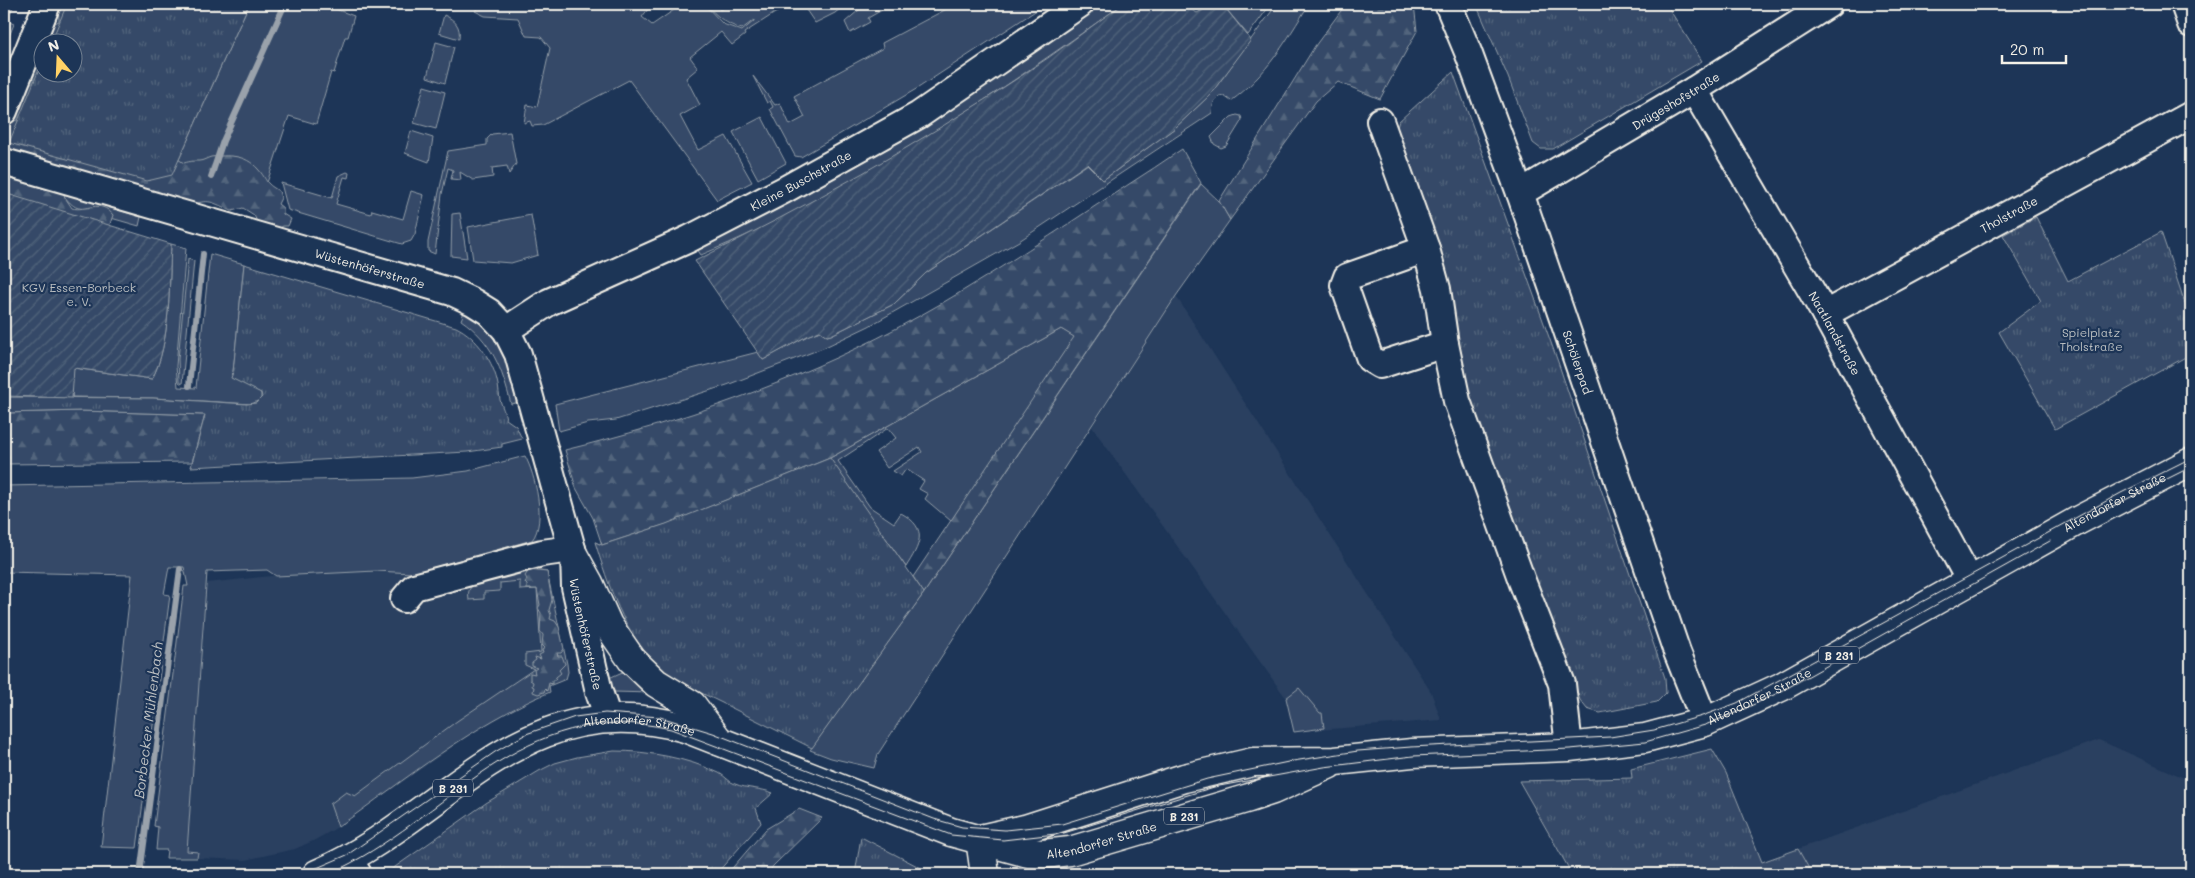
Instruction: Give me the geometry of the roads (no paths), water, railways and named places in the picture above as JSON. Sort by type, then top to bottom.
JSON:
[{"type":"main road","name":"Altendorfer Straße","points":[[1028,852],[1157,786],[1219,769],[1270,761],[1335,761],[1412,753],[1569,747],[1645,738],[1705,722],[1781,687],[1970,580],[2191,462]]},
{"type":"main road","points":[[573,552],[608,625],[632,660],[656,683],[692,706],[719,741]]},
{"type":"main road","name":"Altendorfer Straße","points":[[317,874],[353,867],[498,756],[528,739],[562,726],[608,718],[629,718],[669,723],[767,759],[951,832],[1028,852],[1044,854],[1070,851],[1249,798],[1273,790],[1335,761]]},
{"type":"main road","points":[[980,839],[985,874]]},
{"type":"street","points":[[4,111],[47,4]]},
{"type":"street","name":"Kleine Buschstraße","points":[[506,330],[554,299],[697,234],[784,190],[919,115],[1080,4]]},
{"type":"street","name":"Schölerpad","points":[[1448,4],[1468,52],[1520,193],[1677,652],[1705,722]]},
{"type":"street","name":"Drügeshofstraße","points":[[1520,193],[1694,90],[1829,4]]},
{"type":"street","points":[[2184,4],[2191,24]]},
{"type":"street","name":"Naatlandstraße","points":[[1694,90],[1825,314],[1970,580]]},
{"type":"street","name":"Tholstraße","points":[[1825,314],[2191,115]]},
{"type":"street","points":[[1380,121],[1426,249],[1437,289],[1445,344],[1457,401],[1522,581],[1562,684],[1569,747]]},
{"type":"street","name":"Wüstenhöferstraße","points":[[4,162],[452,292],[479,305],[497,320],[506,330],[518,354],[573,552],[575,587],[608,718]]},
{"type":"street","points":[[1426,249],[1347,277],[1344,285],[1370,359],[1380,365],[1445,344]]},
{"type":"street","points":[[404,599],[414,587],[542,554],[573,552]]},
{"type":"waterway","name":"Borbecker Mühlenbach","points":[[211,177],[223,141],[285,4]]},
{"type":"waterway","name":"Borbecker Mühlenbach","points":[[189,386],[203,254]]},
{"type":"waterway","name":"Borbecker Mühlenbach","points":[[140,874],[180,569]]},
{"type":"tram line","points":[[303,874],[347,855],[495,752],[526,734],[575,717],[605,713],[660,717],[713,733],[934,819],[962,827],[1005,830],[1062,824],[1207,779],[1293,761],[1358,751],[1610,737],[1654,730],[1702,716],[1737,703],[2121,493],[2191,458]]},
{"type":"tram line","points":[[2093,516],[2191,467]]},
{"type":"tram line","points":[[329,874],[372,851],[489,768],[528,745],[571,730],[618,723],[671,729],[951,835],[1003,840],[1064,833],[1214,787],[1324,767],[1413,756],[1570,749],[1645,742],[1705,725],[1780,692],[2050,541]]},
{"type":"park label","name":"KGV Essen-Borbeck e. V.","points":[[79,294]]},
{"type":"park label","name":"Spielplatz Tholstraße","points":[[2091,339]]}]
